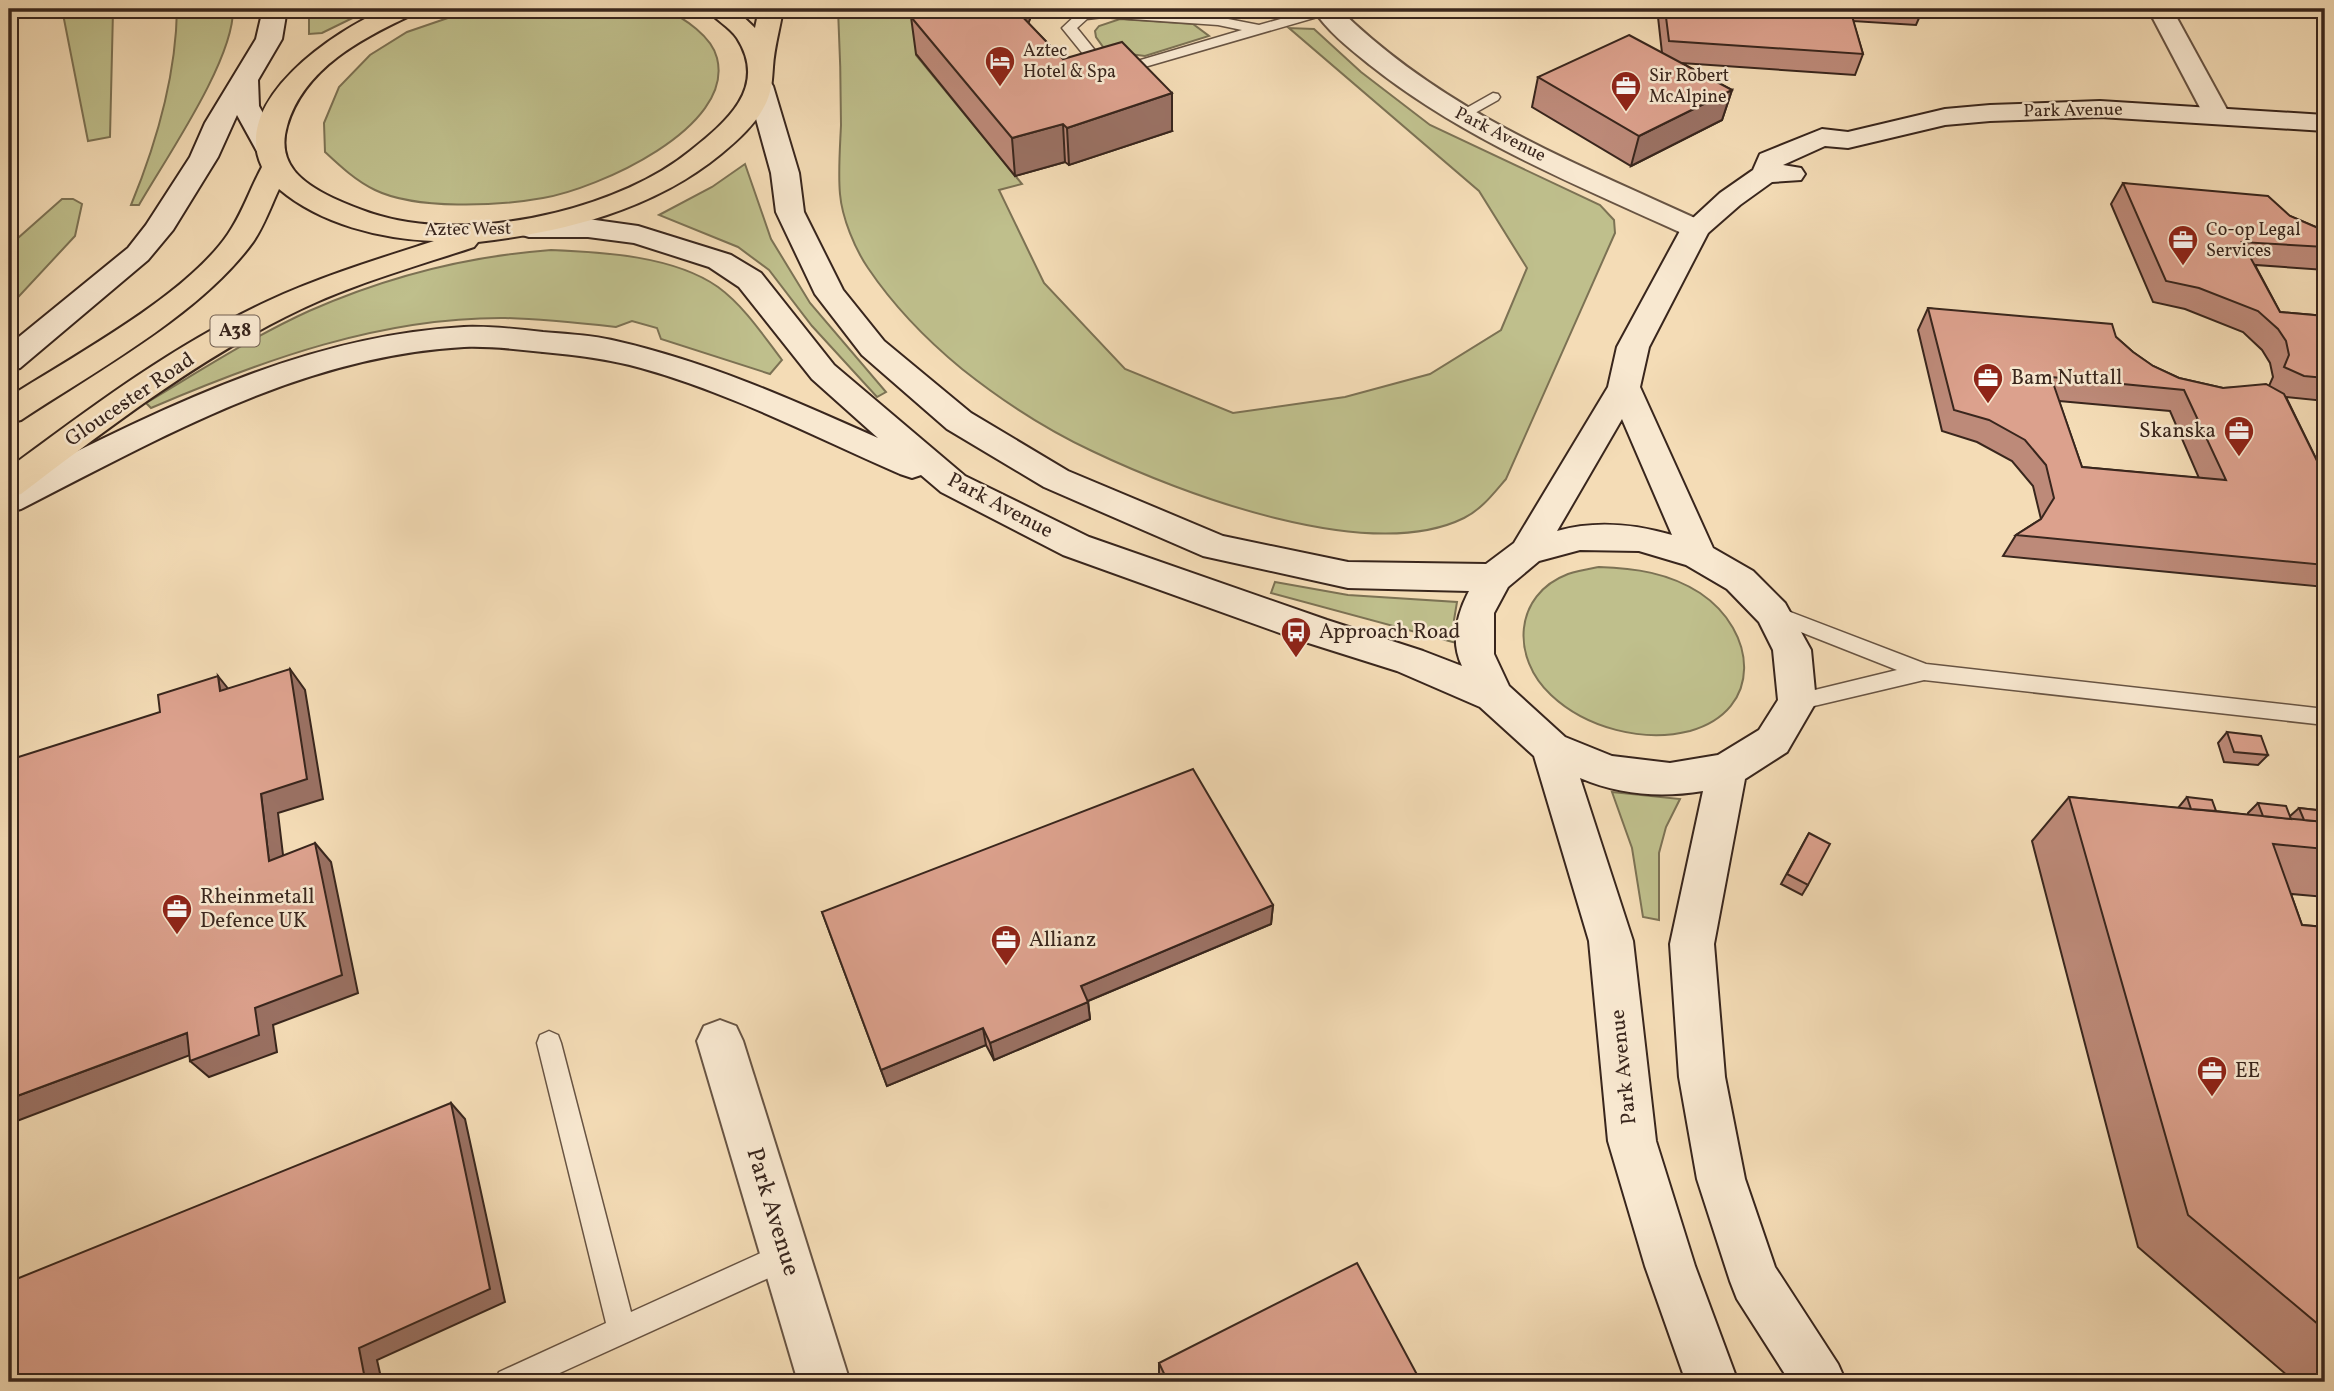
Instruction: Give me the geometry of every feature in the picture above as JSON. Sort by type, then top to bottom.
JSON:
[{"type":"main road","points":[[9,412],[170,307],[209,273],[241,239],[272,159],[274,118],[301,77],[327,52],[363,27],[405,9]]},
{"type":"main road","points":[[719,9],[749,34],[761,75]]},
{"type":"main road","points":[[761,75],[771,9]]},
{"type":"main road","name":"Aztec West","points":[[272,159],[294,188],[329,211],[379,226],[425,233],[529,228],[616,205],[657,186],[693,164],[719,144],[747,116],[761,75]]},
{"type":"main road","name":"Gloucester Road","points":[[9,485],[115,407],[251,321],[351,280],[489,232]]},
{"type":"street","points":[[9,360],[138,254],[158,230],[204,158],[219,122],[269,39],[275,9]]},
{"type":"street","name":"Park Avenue","points":[[1326,9],[1391,71],[1461,115],[1528,150],[1696,229]]},
{"type":"street","points":[[2160,9],[2217,115]]},
{"type":"street","points":[[761,75],[785,173],[790,212],[830,294],[873,348],[959,421],[1056,479],[1216,547],[1348,575],[1494,578]]},
{"type":"street","points":[[245,81],[246,106],[272,159]]},
{"type":"street","name":"Park Avenue","points":[[1528,552],[1624,387],[1633,347],[1696,229],[1730,199],[1766,174],[1795,174],[1839,153],[1848,140],[1945,117],[2100,108],[2325,123]]},
{"type":"street","name":"Park Avenue","points":[[529,228],[588,228],[638,235],[720,261],[750,280],[823,372],[953,484],[1076,546],[1315,631],[1410,661],[1494,696]]},
{"type":"street","points":[[9,500],[227,393],[287,371],[355,352],[463,337],[501,338],[616,351],[718,383],[953,484]]},
{"type":"street","points":[[1624,387],[1699,556]]},
{"type":"street","points":[[1580,537],[1639,538],[1699,556],[1740,580],[1772,613],[1792,650],[1797,702],[1773,741],[1727,770],[1670,780],[1608,772],[1551,748],[1494,696],[1475,654],[1476,613],[1494,578],[1528,552],[1580,537]]},
{"type":"street","name":"Park Avenue","points":[[1551,748],[1611,941],[1632,1141],[1670,1266],[1712,1382]]},
{"type":"street","points":[[1727,770],[1692,944],[1702,1077],[1721,1179],[1755,1281],[1820,1382]]},
{"type":"street","name":"Park Avenue","points":[[720,1041],[824,1382]]},
{"type":"lane","points":[[1257,29],[1218,21],[1102,13],[1083,16],[1069,28],[1101,67],[1117,71],[1326,9]]},
{"type":"lane","points":[[1461,115],[1493,97]]},
{"type":"lane","points":[[1772,613],[1924,672],[2325,717]]},
{"type":"lane","points":[[1797,702],[1924,672]]},
{"type":"lane","points":[[548,1043],[622,1330]]},
{"type":"lane","points":[[509,1382],[786,1256]]},
{"type":"green space","points":[[648,7],[664,10],[688,23],[709,43],[717,58],[717,84],[705,108],[684,131],[657,151],[596,182],[543,198],[481,204],[412,201],[375,190],[342,168],[325,152],[324,123],[339,87],[370,55],[407,32],[474,9]]},
{"type":"green space","points":[[62,9],[118,9],[113,11],[110,137],[88,141]]},
{"type":"green space","points":[[177,9],[233,9],[230,30],[223,55],[211,81],[181,136],[139,205],[131,205],[157,133],[169,84]]},
{"type":"green space","points":[[309,9],[371,9],[322,33],[309,34]]},
{"type":"green space","points":[[838,9],[937,9],[916,55],[1022,184],[999,190],[1044,283],[1125,369],[1233,413],[1345,397],[1430,374],[1501,330],[1527,268],[1479,191],[1289,28],[1314,29],[1361,72],[1430,125],[1600,205],[1614,220],[1615,233],[1506,479],[1487,501],[1464,518],[1424,530],[1378,533],[1328,529],[1224,503],[1130,468],[1058,434],[992,392],[949,358],[900,309],[868,268],[850,233],[843,213],[839,186],[841,110]]},
{"type":"green space","points":[[1120,19],[1193,24],[1209,36],[1145,56],[1106,51],[1095,31],[1099,26]]},
{"type":"green space","points":[[745,164],[771,239],[810,303],[886,392],[877,397],[812,326],[769,270],[738,247],[659,215],[712,187]]},
{"type":"green space","points":[[62,199],[73,199],[82,204],[75,236],[9,307],[9,246]]},
{"type":"green space","points":[[551,250],[638,258],[681,268],[700,277],[718,287],[736,303],[782,360],[770,374],[661,339],[657,328],[632,321],[616,327],[505,318],[459,320],[368,333],[280,358],[151,408],[146,403],[267,332],[338,299],[398,278],[458,263]]},
{"type":"green space","points":[[1599,567],[1639,570],[1664,576],[1700,593],[1719,609],[1733,628],[1741,648],[1744,668],[1741,688],[1731,706],[1714,721],[1690,731],[1672,734],[1635,734],[1616,730],[1565,707],[1538,680],[1524,646],[1524,628],[1528,612],[1537,597],[1550,584],[1568,574]]},
{"type":"green space","points":[[1275,582],[1348,595],[1457,602],[1454,620],[1456,643],[1271,593]]},
{"type":"green space","points":[[1612,792],[1680,799],[1666,827],[1659,853],[1659,920],[1643,917],[1632,848]]},
{"type":"building","points":[[915,9],[1017,9],[1063,59],[1122,42],[1172,93],[1067,128],[1063,124],[1012,138],[911,17]]},
{"type":"building","points":[[1665,9],[1850,9],[1863,54],[1669,41]]},
{"type":"building","points":[[1629,35],[1732,90],[1639,136],[1538,77]]},
{"type":"building","points":[[2123,183],[2268,196],[2290,216],[2325,231],[2325,247],[2242,242],[2280,312],[2325,316],[2325,378],[2304,376],[2284,367],[2289,355],[2286,341],[2278,329],[2258,311],[2199,288],[2166,281]]},
{"type":"building","points":[[1928,308],[2112,324],[2116,337],[2133,352],[2153,366],[2179,378],[2223,388],[2266,384],[2284,394],[2325,477],[2325,565],[2016,535],[2041,519],[2054,498],[2046,465],[2025,440],[1989,420],[1954,410]],"holes":[[[2051,377],[2184,390],[2226,480],[2082,467]]]},
{"type":"building","name":"Rheinmetall Defence UK","points":[[290,669],[307,779],[261,794],[269,861],[315,843],[342,975],[255,1008],[259,1035],[190,1061],[187,1033],[9,1099],[9,760],[160,712],[158,695],[218,676],[220,691]]},
{"type":"building","points":[[2227,732],[2261,736],[2268,755],[2234,752]]},
{"type":"building","name":"Allianz","points":[[1193,769],[1273,905],[1081,986],[1088,1002],[990,1043],[983,1028],[881,1070],[822,912]]},
{"type":"building","name":"EE","points":[[2069,797],[2325,822],[2325,849],[2273,844],[2302,925],[2325,927],[2325,1330],[2188,1215]]},
{"type":"building","points":[[2187,797],[2212,800],[2216,811],[2191,809]]},
{"type":"building","points":[[2258,803],[2286,806],[2291,819],[2263,816]]},
{"type":"building","points":[[2299,808],[2325,811],[2325,822],[2304,820]]},
{"type":"building","points":[[1809,833],[1830,844],[1808,885],[1787,874]]},
{"type":"building","points":[[451,1103],[490,1289],[359,1348],[364,1374],[345,1382],[9,1382],[9,1282]]},
{"type":"building","points":[[1357,1263],[1421,1382],[1168,1382],[1159,1363]]},
{"type":"place","name":"Aztec Hotel & Spa","points":[[1000,88]]},
{"type":"place","name":"Sir Robert McAlpine","points":[[1626,113]]},
{"type":"place","name":"Co-op Legal Services","points":[[2183,267]]},
{"type":"place","name":"Bam Nuttall","points":[[1988,405]]},
{"type":"place","name":"Skanska","points":[[2239,458]]},
{"type":"place","name":"Approach Road","points":[[1296,659]]},
{"type":"place","name":"Rheinmetall Defence UK","points":[[177,936]]},
{"type":"place","name":"Allianz","points":[[1006,967]]},
{"type":"place","name":"EE","points":[[2212,1098]]}]
